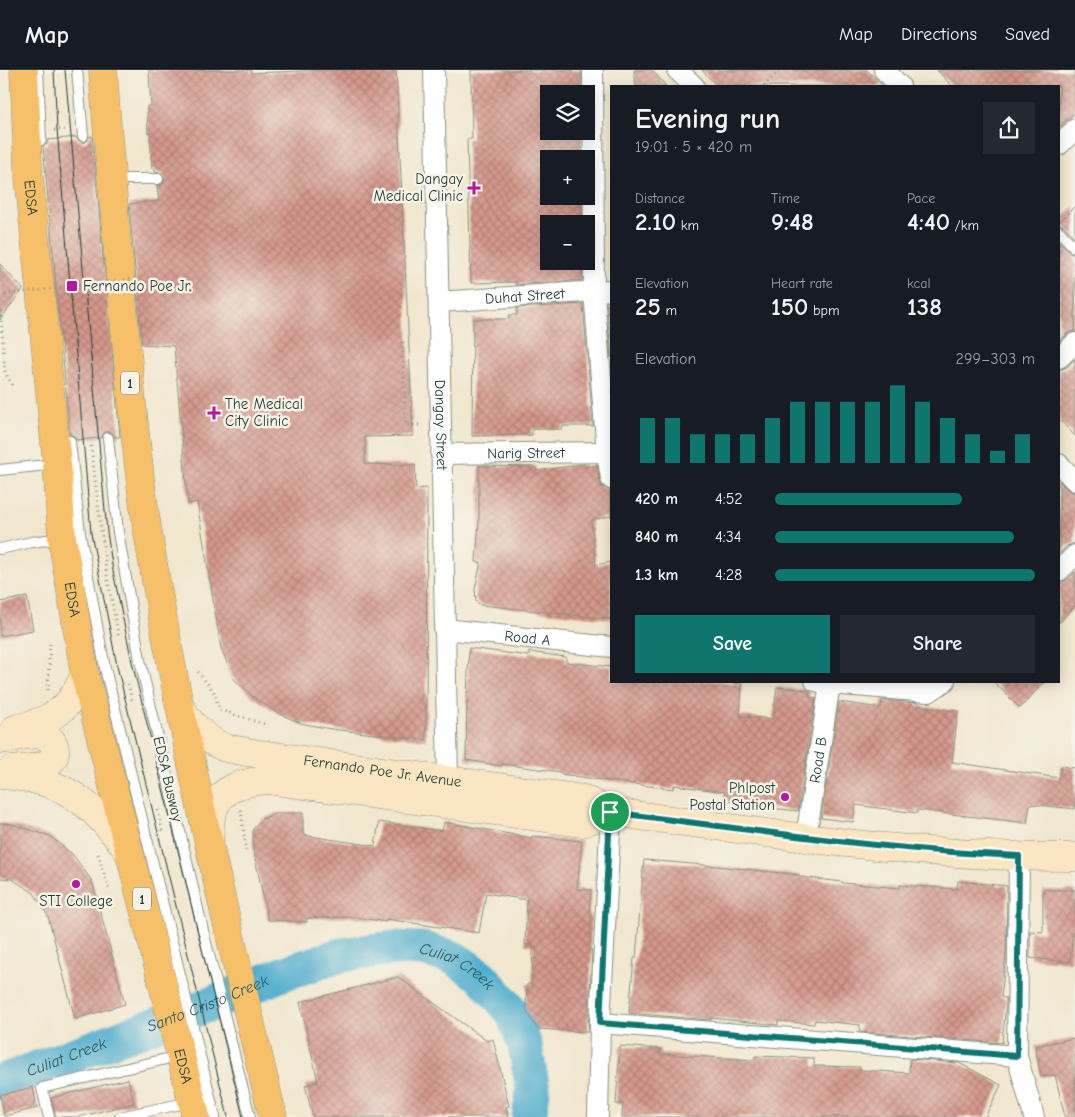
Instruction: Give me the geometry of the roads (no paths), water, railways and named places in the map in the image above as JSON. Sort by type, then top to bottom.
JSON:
[{"type":"highway","name":"EDSA","points":[[24,70],[28,167],[64,453],[62,538],[85,675],[129,852],[164,945],[186,1051],[194,1109]]},
{"type":"highway","name":"1","points":[[103,70],[110,178],[135,436],[143,495],[176,694],[209,846],[216,933],[241,1036],[273,1117]]},
{"type":"main road","points":[[0,733],[55,715],[72,700],[85,675]]},
{"type":"main road","name":"Fernando Poe Jr. Avenue","points":[[176,694],[180,708],[190,722],[205,735],[225,747],[246,752],[584,799],[610,812],[806,837],[944,852],[1075,857]]},
{"type":"main road","points":[[0,740],[42,735],[52,741],[54,752],[52,760],[45,765],[0,771]]},
{"type":"main road","points":[[0,776],[25,777],[48,783],[78,797],[98,814],[129,852]]},
{"type":"main road","name":"Fernando Poe Jr. Avenue","points":[[209,846],[212,812],[219,799],[224,793],[234,787],[244,783],[259,781],[582,823],[610,812]]},
{"type":"street","name":"Dangay Street","points":[[434,70],[448,780]]},
{"type":"street","points":[[594,70],[610,466]]},
{"type":"street","points":[[677,70],[693,85]]},
{"type":"street","points":[[884,70],[899,85]]},
{"type":"street","points":[[1060,144],[1075,129]]},
{"type":"street","name":"Duhat Street","points":[[439,302],[603,291]]},
{"type":"street","points":[[1060,357],[1075,343]]},
{"type":"street","name":"Narig Street","points":[[441,454],[609,452]]},
{"type":"street","points":[[1060,465],[1075,482]]},
{"type":"street","points":[[1060,570],[1075,555]]},
{"type":"street","name":"Road A","points":[[444,629],[610,647]]},
{"type":"street","points":[[823,683],[929,692],[942,683]]},
{"type":"street","name":"Road B","points":[[806,837],[823,683]]},
{"type":"street","points":[[598,1117],[600,1023],[610,812]]},
{"type":"street","points":[[1019,856],[1017,1056],[1034,1117]]},
{"type":"street","points":[[600,1023],[1017,1056]]},
{"type":"lane","points":[[38,70],[42,140]]},
{"type":"lane","points":[[77,70],[83,136]]},
{"type":"lane","points":[[110,178],[158,179]]},
{"type":"lane","points":[[1060,233],[1075,248]]},
{"type":"lane","name":"EDSA Busway","points":[[108,438],[118,532],[140,660],[216,933]]},
{"type":"lane","points":[[0,470],[64,453],[105,668],[164,945]]},
{"type":"lane","points":[[0,549],[62,538]]},
{"type":"lane","points":[[241,1036],[250,1117]]},
{"type":"lane","points":[[48,1117],[42,1088],[186,1051],[215,1117]]},
{"type":"lane","points":[[120,1117],[194,1109]]},
{"type":"waterway","name":"Culiat Creek","points":[[0,1082],[208,1005],[282,974],[341,955],[393,948],[423,949],[454,958],[481,976],[513,1013],[525,1046],[533,1090],[529,1117]]},
{"type":"tram line","points":[[54,70],[57,129],[91,533],[117,666],[228,1117]]},
{"type":"tram line","points":[[65,70],[107,532],[113,571],[132,662],[243,1117]]},
{"type":"place","name":"Dangay Medical Clinic","points":[[474,188]]},
{"type":"place","name":"Fernando Poe Jr.","points":[[72,286]]},
{"type":"place","name":"The Medical City Clinic","points":[[214,413]]},
{"type":"place","name":"Phlpost Postal Station","points":[[785,797]]},
{"type":"place","name":"STI College","points":[[76,884]]},
{"type":"water label","name":"Santo Cristo Creek","points":[[207,1003]]}]
